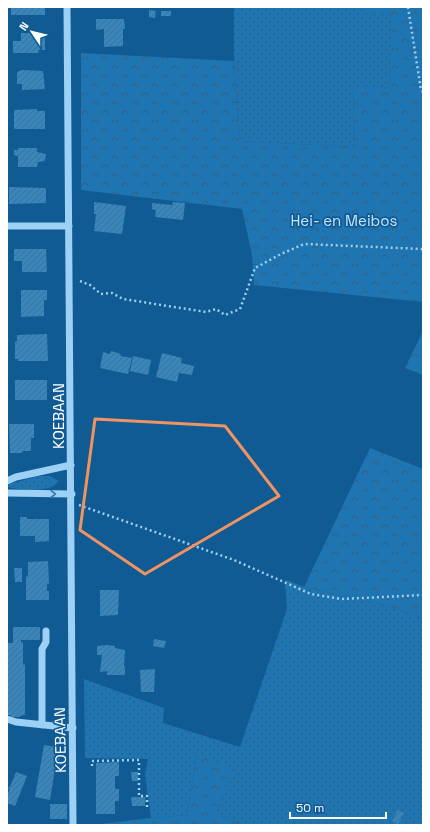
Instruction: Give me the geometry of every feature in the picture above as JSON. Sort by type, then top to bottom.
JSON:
[{"type":"street","name":"KOEBAAN","points":[[67,7],[72,494],[71,639],[73,825]]},
{"type":"street","points":[[7,226],[69,226]]},
{"type":"street","points":[[7,481],[16,477],[71,465]]},
{"type":"street","points":[[7,493],[72,494]]},
{"type":"street","points":[[42,725],[42,649],[46,642],[46,631]]},
{"type":"street","points":[[7,719],[16,722],[73,728]]},
{"type":"path","points":[[408,7],[421,90],[423,92]]},
{"type":"path","points":[[80,281],[90,285],[101,294],[112,293],[123,299],[206,312],[216,310],[225,315],[240,310],[255,268],[304,244],[423,249]]},
{"type":"path","points":[[80,505],[234,560],[311,594],[341,599],[423,595]]},
{"type":"path","points":[[92,766],[92,761],[139,760],[139,796],[147,796],[147,807],[144,809]]},
{"type":"highlighted area","points":[[95,419],[225,426],[279,496],[145,574],[80,530]]},
{"type":"green space","points":[[234,7],[357,7],[357,10],[391,12],[389,88],[353,86],[355,147],[239,141],[234,61]]},
{"type":"green space","name":"Hei- en Meibos","points":[[357,7],[423,7],[423,302],[254,285],[252,255],[242,209],[81,190],[81,53],[234,61],[239,141],[355,147],[353,85],[389,88],[391,13],[357,10]]},
{"type":"green space","points":[[423,331],[423,375],[405,368]]},
{"type":"green space","points":[[370,448],[423,469],[423,618],[384,605],[304,587]]},
{"type":"green space","points":[[38,476],[50,476],[59,481],[51,487],[39,490],[8,487],[10,484]]},
{"type":"green space","points":[[287,580],[304,587],[384,605],[423,618],[423,825],[242,825],[214,813],[197,755],[187,815],[151,818],[145,775],[148,759],[85,758],[84,679],[164,708],[163,723],[240,747],[287,609],[285,585]]},
{"type":"green space","points":[[197,755],[234,769],[214,813],[242,825],[92,825],[187,815]]},
{"type":"building","points":[[11,7],[45,7],[45,15],[11,15]]},
{"type":"building","points":[[149,10],[156,11],[155,18],[149,17]]},
{"type":"building","points":[[161,11],[171,11],[171,16],[161,16]]},
{"type":"building","points":[[96,19],[124,19],[125,29],[123,29],[123,46],[104,47],[104,29],[96,30]]},
{"type":"building","points":[[21,33],[38,33],[39,35],[45,35],[45,50],[38,50],[39,53],[13,53],[13,41],[21,41]]},
{"type":"building","points":[[22,70],[43,71],[45,89],[22,90],[22,84],[17,84],[17,72]]},
{"type":"building","points":[[37,109],[37,111],[45,111],[45,129],[14,129],[14,110]]},
{"type":"building","points":[[18,148],[37,148],[37,152],[46,154],[45,161],[38,162],[37,167],[18,167],[18,156],[14,155],[14,150],[18,150]]},
{"type":"building","points":[[9,187],[46,188],[46,203],[9,204]]},
{"type":"building","points":[[94,202],[126,206],[122,234],[94,231],[96,214],[94,214]]},
{"type":"building","points":[[173,202],[185,203],[183,220],[155,217],[156,210],[152,209],[152,203],[172,205]]},
{"type":"building","points":[[14,249],[46,249],[47,272],[22,272],[22,261],[14,261]]},
{"type":"building","points":[[21,290],[47,290],[47,300],[44,300],[44,316],[21,317]]},
{"type":"building","points":[[47,334],[48,361],[18,361],[18,359],[15,359],[15,342],[17,341],[17,335]]},
{"type":"building","points":[[111,351],[121,354],[120,356],[132,358],[128,374],[100,368],[103,352],[110,354]]},
{"type":"building","points":[[162,353],[182,358],[181,363],[194,366],[192,375],[179,373],[177,382],[156,377]]},
{"type":"building","points":[[133,356],[151,360],[148,375],[130,371]]},
{"type":"building","points":[[15,380],[47,380],[47,400],[15,400]]},
{"type":"building","points":[[9,424],[34,424],[34,438],[31,438],[31,451],[10,453]]},
{"type":"building","points":[[20,517],[27,517],[27,519],[49,519],[49,541],[35,542],[35,536],[20,536]]},
{"type":"building","points":[[48,561],[49,584],[47,584],[47,591],[49,591],[49,600],[26,600],[26,577],[28,576],[28,562]]},
{"type":"building","points":[[14,568],[22,568],[22,582],[15,582]]},
{"type":"building","points":[[100,590],[119,590],[118,615],[100,616]]},
{"type":"building","points":[[13,627],[40,627],[40,640],[21,640],[21,643],[23,642],[23,665],[25,664],[25,715],[20,717],[11,717],[11,715],[7,715],[7,643],[13,643]]},
{"type":"building","points":[[154,639],[166,641],[164,648],[153,646]]},
{"type":"building","points":[[107,645],[125,650],[125,675],[107,675],[107,671],[100,672],[102,655],[97,655],[97,646]]},
{"type":"building","points":[[155,669],[154,692],[141,692],[140,670]]},
{"type":"building","points":[[44,745],[58,747],[57,753],[60,754],[59,763],[56,763],[50,800],[35,797]]},
{"type":"building","points":[[119,762],[119,776],[115,776],[115,789],[119,789],[119,801],[115,801],[115,814],[96,814],[96,763]]},
{"type":"building","points":[[16,772],[27,776],[15,806],[7,803],[7,796],[10,789],[8,789]]},
{"type":"building","points":[[131,772],[138,772],[138,781],[132,781]]},
{"type":"building","points":[[131,797],[145,797],[145,806],[132,806]]},
{"type":"building","points":[[50,804],[67,804],[67,819],[50,819]]},
{"type":"building","points":[[398,810],[404,813],[398,824],[392,821]]}]
